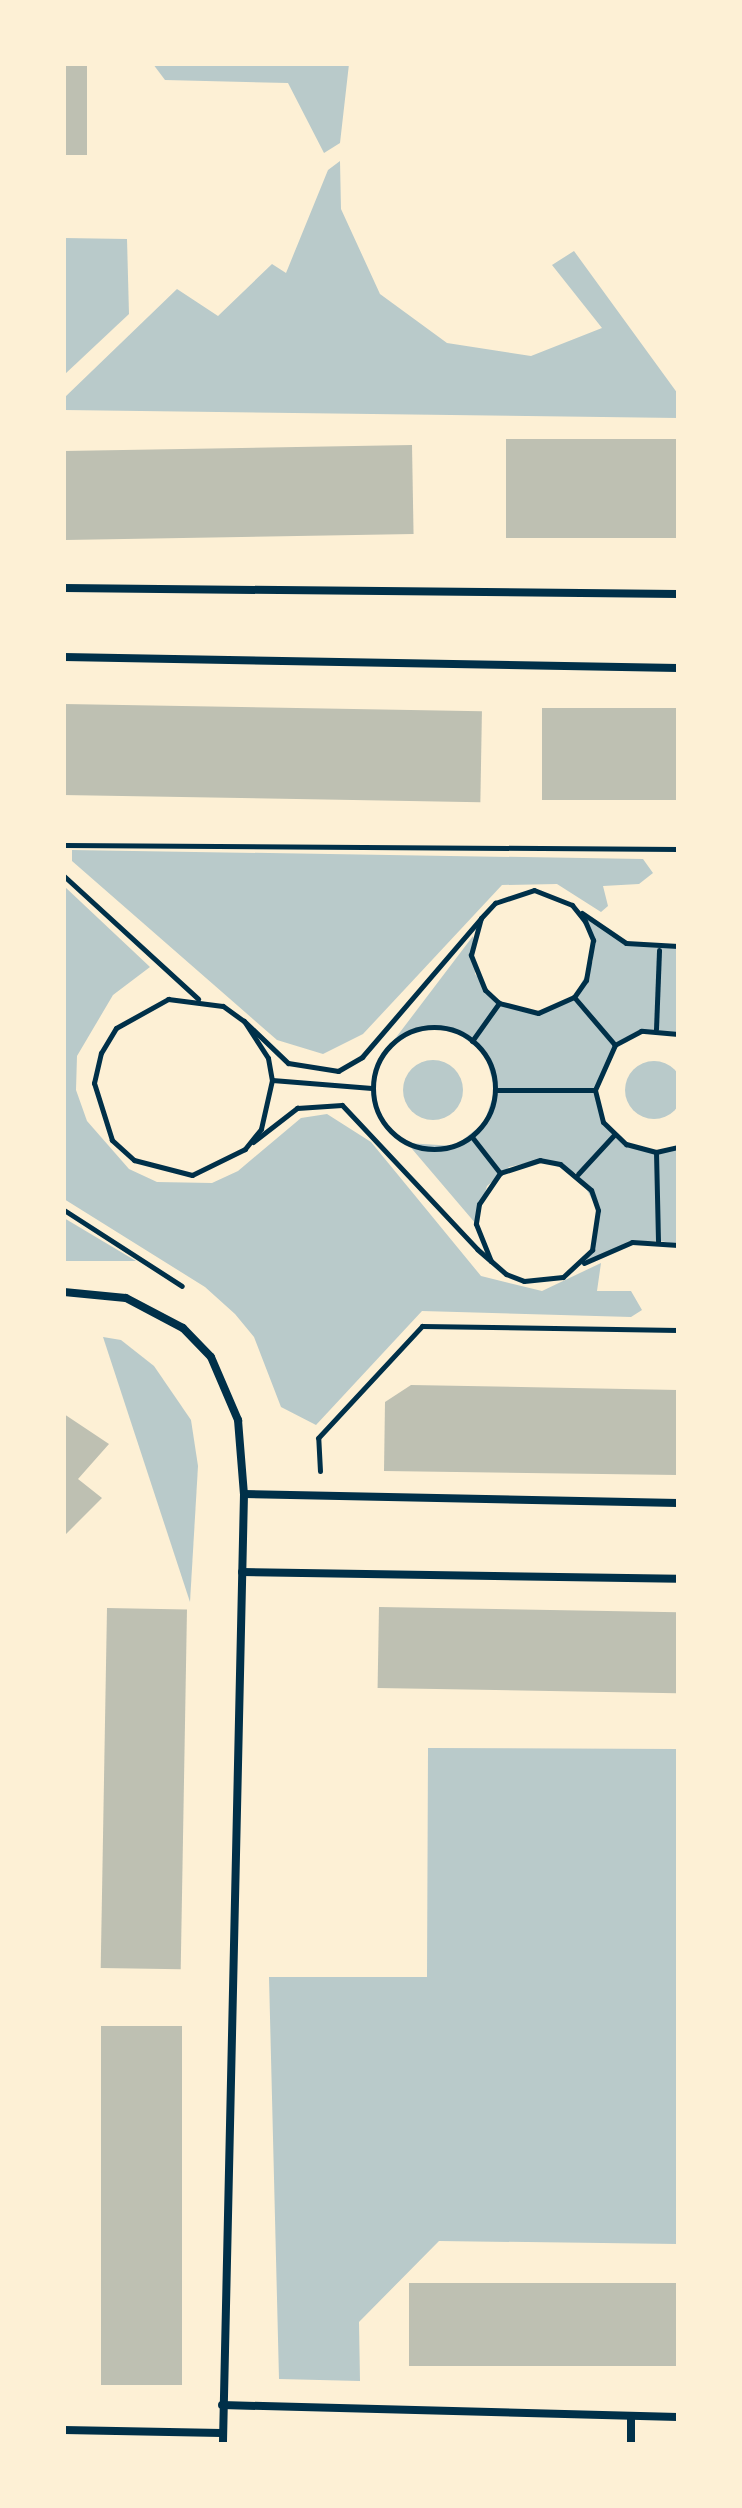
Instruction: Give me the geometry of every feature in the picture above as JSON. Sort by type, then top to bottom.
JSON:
[{"type":"street","points":[[64,588],[678,594]]},
{"type":"street","points":[[64,657],[678,668]]},
{"type":"street","points":[[64,1292],[156,1309],[211,1357],[238,1420],[244,1494],[223,2444]]},
{"type":"street","points":[[244,1494],[678,1503]]},
{"type":"street","points":[[242,1572],[678,1579]]},
{"type":"street","points":[[222,2405],[678,2417]]},
{"type":"street","points":[[631,2416],[631,2444]]},
{"type":"street","points":[[64,2430],[221,2433]]},
{"type":"path","points":[[64,845],[678,849]]},
{"type":"path","points":[[64,876],[198,999],[244,1021],[299,1068],[349,1066],[495,903],[534,890],[572,905],[610,936],[659,950],[678,946]]},
{"type":"path","points":[[481,918],[471,955],[480,982],[499,1003],[538,1013],[574,997],[589,970],[593,940],[572,905]]},
{"type":"path","points":[[656,1029],[659,950]]},
{"type":"path","points":[[574,997],[615,1045]]},
{"type":"path","points":[[198,999],[154,1004],[116,1028],[94,1083],[98,1113],[123,1150],[162,1172],[192,1175],[245,1149],[297,1108],[342,1105],[491,1261],[524,1281],[563,1277],[579,1266],[632,1242],[658,1241],[678,1245]]},
{"type":"path","points":[[472,1041],[499,1003]]},
{"type":"path","points":[[244,1021],[268,1058],[272,1080],[261,1129],[245,1149]]},
{"type":"path","points":[[436,1027],[472,1041],[492,1071],[495,1090],[472,1137],[435,1149],[407,1143],[384,1125],[372,1088],[385,1052],[416,1030],[436,1027]]},
{"type":"path","points":[[678,1034],[656,1029],[615,1045],[595,1090],[614,1135],[656,1152],[678,1147]]},
{"type":"path","points":[[272,1080],[372,1088]]},
{"type":"path","points":[[495,1090],[595,1090]]},
{"type":"path","points":[[578,1174],[614,1135]]},
{"type":"path","points":[[472,1137],[500,1173]]},
{"type":"path","points":[[656,1152],[658,1241]]},
{"type":"path","points":[[491,1261],[476,1224],[479,1204],[500,1173],[540,1160],[578,1174],[598,1210],[592,1250],[579,1266]]},
{"type":"path","points":[[64,1210],[182,1286]]},
{"type":"path","points":[[320,1471],[318,1438],[422,1326],[678,1330]]},
{"type":"shaded area","points":[[153,64],[349,64],[340,143],[324,153],[288,83],[165,80]]},
{"type":"shaded area","points":[[340,161],[341,209],[380,294],[447,343],[531,356],[602,328],[552,265],[574,251],[678,394],[678,418],[64,410],[64,398],[177,289],[218,316],[272,264],[286,273],[328,170]]},
{"type":"shaded area","points":[[64,238],[127,239],[129,314],[64,375]]},
{"type":"shaded area","points":[[72,850],[643,859],[653,873],[639,884],[603,886],[608,906],[601,912],[557,884],[502,885],[363,1034],[323,1054],[277,1040],[72,861]]},
{"type":"shaded area","points":[[64,886],[150,967],[113,995],[77,1056],[76,1090],[87,1121],[129,1169],[157,1182],[212,1183],[238,1171],[301,1118],[327,1114],[371,1142],[481,1276],[542,1291],[601,1263],[597,1291],[631,1291],[642,1310],[631,1317],[422,1311],[316,1425],[281,1407],[254,1337],[235,1314],[205,1287],[64,1199]]},
{"type":"shaded area","points":[[572,905],[626,943],[678,946],[678,1034],[642,1031],[615,1045],[595,1090],[603,1122],[626,1144],[656,1152],[678,1147],[678,1245],[661,1241],[658,1188],[658,1241],[632,1242],[579,1266],[592,1250],[598,1210],[578,1174],[540,1160],[509,1167],[487,1186],[476,1224],[407,1143],[455,1146],[484,1123],[495,1090],[485,1054],[455,1031],[436,1027],[416,1030],[385,1052],[473,936],[475,974],[499,1003],[538,1013],[574,997],[593,961],[593,940]]},
{"type":"shaded area","points":[[433,1060],[445,1062],[454,1069],[461,1078],[461,1102],[454,1111],[445,1118],[433,1120],[421,1118],[412,1111],[405,1102],[403,1090],[405,1078],[412,1069],[421,1062]]},
{"type":"shaded area","points":[[654,1061],[674,1070],[683,1090],[674,1110],[654,1119],[634,1110],[625,1090],[634,1070]]},
{"type":"shaded area","points":[[64,1218],[136,1261],[64,1261]]},
{"type":"shaded area","points":[[103,1337],[121,1340],[154,1366],[191,1420],[198,1466],[190,1602]]},
{"type":"shaded area","points":[[428,1748],[678,1749],[678,2244],[439,2241],[359,2322],[360,2381],[279,2379],[269,1977],[427,1977]]},
{"type":"building","points":[[64,64],[87,64],[87,155],[64,155]]},
{"type":"building","points":[[506,439],[678,439],[678,538],[506,538]]},
{"type":"building","points":[[412,445],[414,534],[66,540],[64,451]]},
{"type":"building","points":[[64,704],[482,711],[480,802],[64,795]]},
{"type":"building","points":[[542,708],[678,708],[678,800],[542,800]]},
{"type":"building","points":[[411,1385],[678,1390],[678,1475],[384,1471],[385,1402]]},
{"type":"building","points":[[64,1414],[109,1444],[78,1479],[102,1498],[64,1536]]},
{"type":"building","points":[[379,1607],[678,1612],[677,1693],[378,1688]]},
{"type":"building","points":[[107,1608],[187,1609],[181,1969],[101,1968]]},
{"type":"building","points":[[101,2026],[182,2026],[182,2385],[101,2385]]},
{"type":"building","points":[[409,2283],[678,2283],[678,2366],[409,2366]]}]
